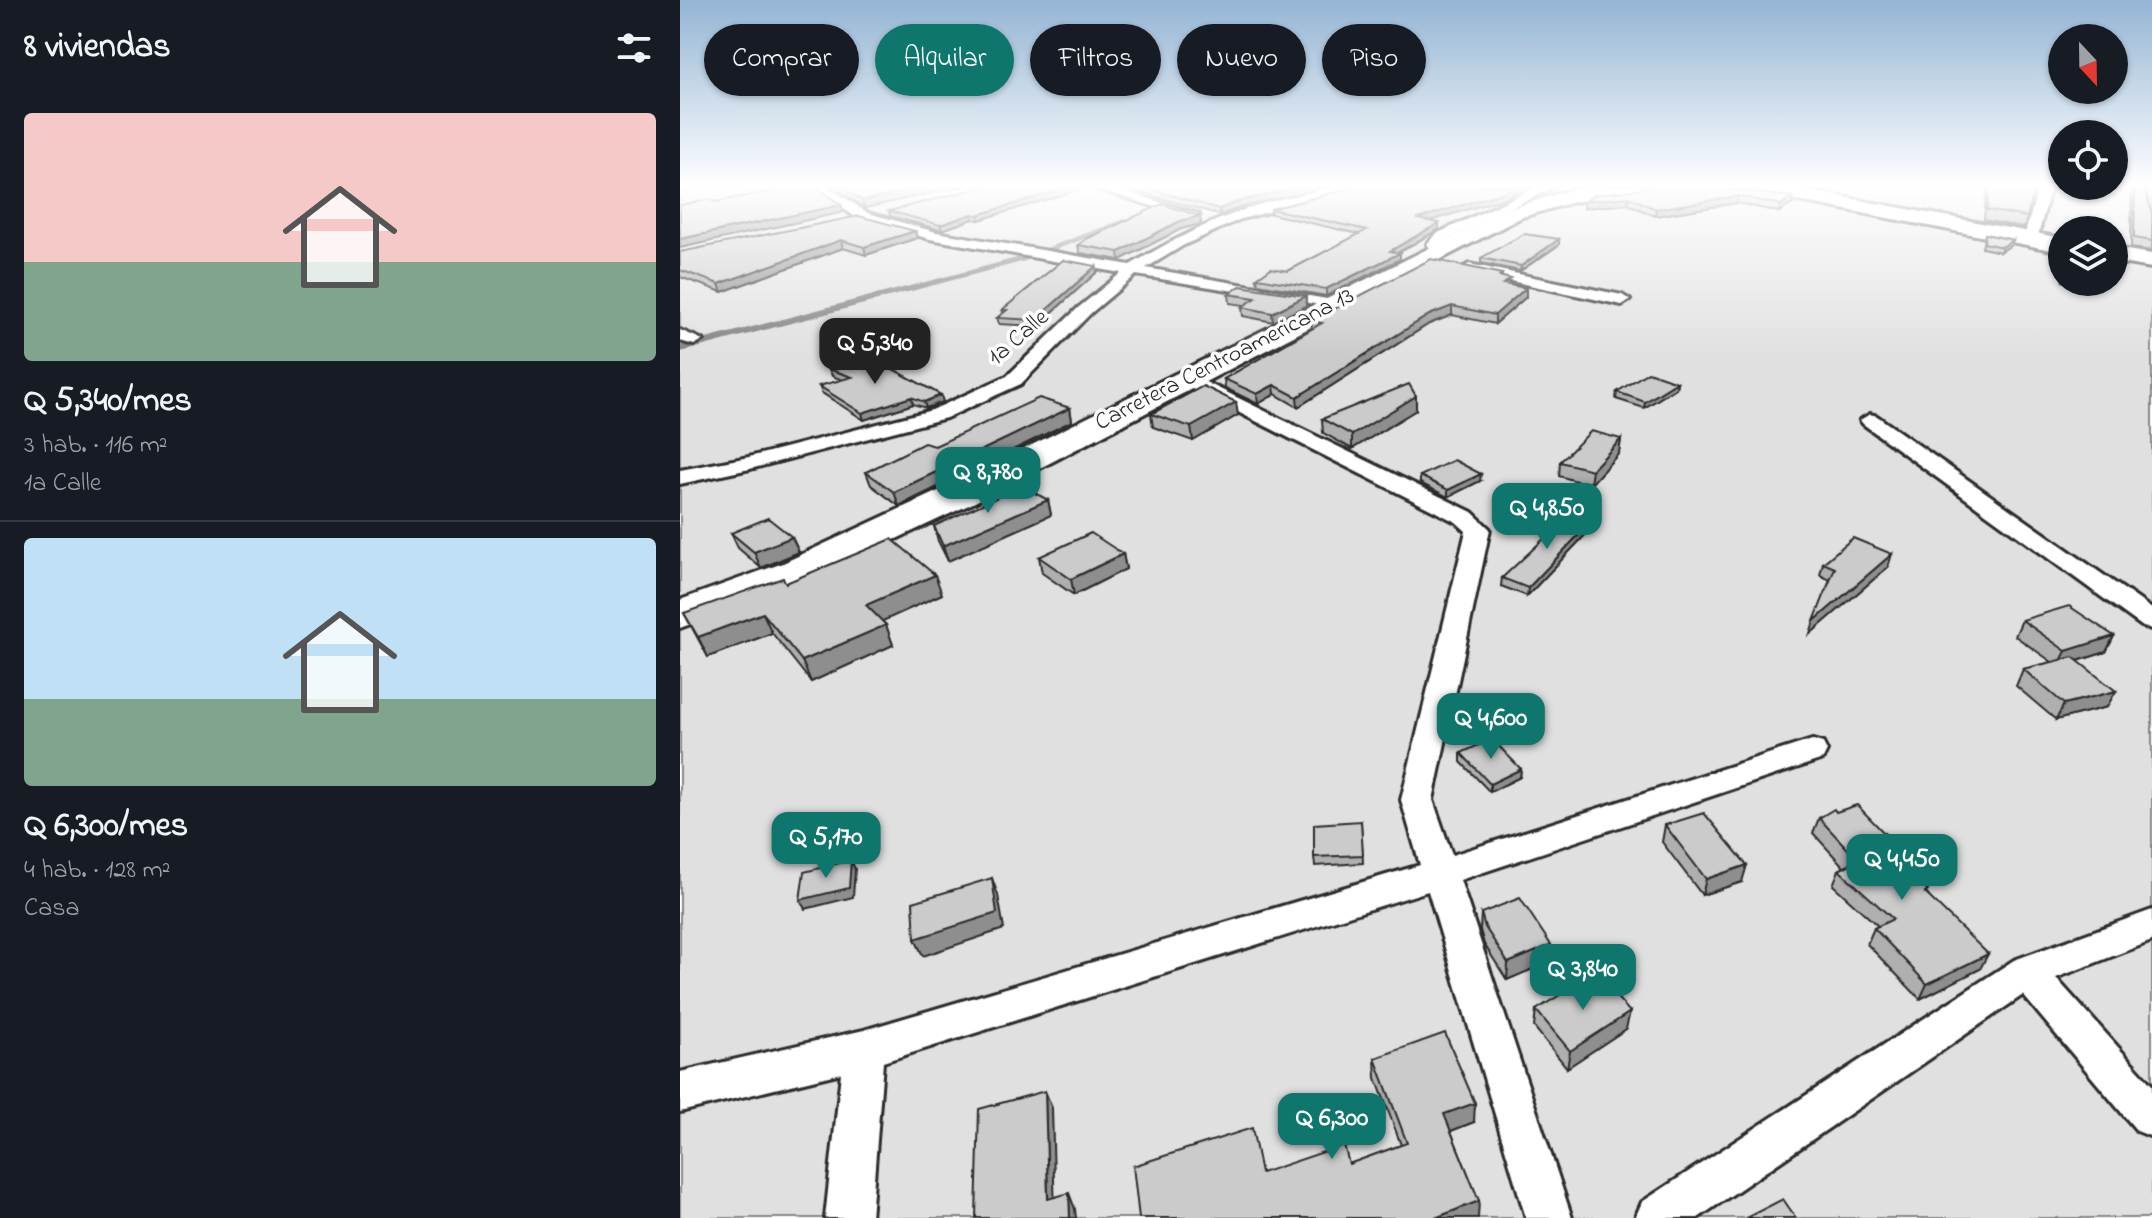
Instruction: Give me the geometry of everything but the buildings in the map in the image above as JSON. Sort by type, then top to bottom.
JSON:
[{"type":"highway","name":"Carretera Centroamericana 13","points":[[680,615],[797,571],[960,495],[1457,243]]},
{"type":"highway","points":[[2128,257],[2152,261]]},
{"type":"street","points":[[975,243],[1333,305]]},
{"type":"street","name":"1a Calle","points":[[680,477],[750,463],[939,414],[1014,380],[1085,310],[1133,270],[1178,243]]},
{"type":"street","points":[[1435,243],[1432,255],[1622,300]]},
{"type":"street","points":[[1187,379],[1464,517],[1478,529],[1417,800],[1549,1218]]},
{"type":"street","points":[[1870,420],[2152,621]]},
{"type":"street","points":[[680,1092],[864,1049],[1440,873],[1812,751]]},
{"type":"street","points":[[1658,1218],[2027,972],[2152,925]]},
{"type":"street","points":[[2027,972],[2152,1116]]},
{"type":"street","points":[[848,1218],[864,1049]]},
{"type":"shaded area","points":[[680,243],[2048,243],[2048,296],[2128,296],[2128,243],[2152,243],[2152,1218],[680,1218]]},
{"type":"waterway","points":[[863,301],[1023,259],[1067,243]]},
{"type":"waterway","points":[[680,349],[871,299]]}]
